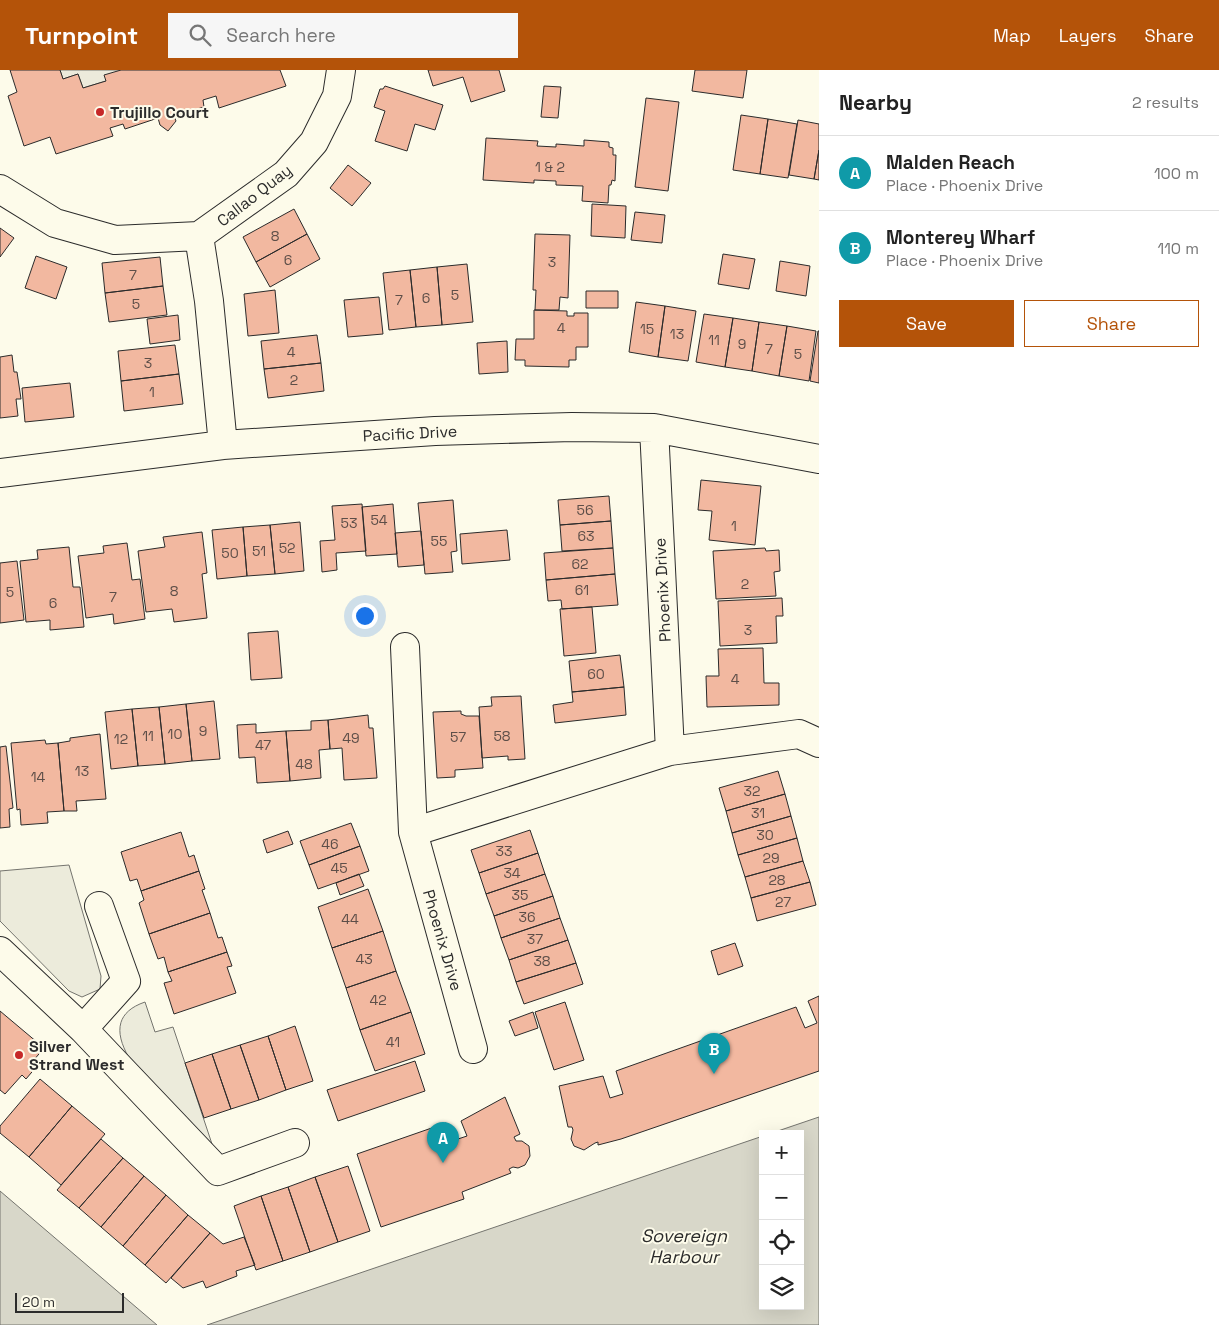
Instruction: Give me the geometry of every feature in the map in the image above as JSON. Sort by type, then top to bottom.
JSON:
[{"type":"street","name":"Callao Quay","points":[[0,190],[55,223],[115,240],[199,236],[286,174],[314,142],[337,96],[340,70]]},
{"type":"street","name":"Callao Quay","points":[[199,236],[209,301],[223,445]]},
{"type":"street","name":"Pacific Drive","points":[[0,473],[223,445],[435,431],[572,427],[654,428],[819,459]]},
{"type":"street","name":"Phoenix Drive","points":[[654,428],[670,751]]},
{"type":"street","name":"Phoenix Drive","points":[[405,647],[413,832],[473,1049]]},
{"type":"street","points":[[413,832],[670,751],[799,734],[819,744]]},
{"type":"street","points":[[83,1029],[126,982],[99,906]]},
{"type":"street","points":[[0,952],[83,1029],[218,1171],[294,1143]]},
{"type":"shaded area","points":[[60,70],[121,70],[106,81],[83,88],[78,74],[63,79]]},
{"type":"shaded area","points":[[69,865],[101,976],[100,989],[82,997],[69,991],[0,921],[0,871]]},
{"type":"shaded area","points":[[145,1002],[155,1032],[173,1027],[213,1147],[160,1097],[141,1075],[126,1053],[120,1032],[125,1015]]},
{"type":"water","name":"Sovereign Harbour","points":[[819,1117],[819,1325],[207,1325],[759,1137],[759,1310],[804,1310],[804,1130],[781,1130]]},
{"type":"water","points":[[0,1191],[157,1325],[0,1325]]},
{"type":"building","name":"Trujillo Court","points":[[10,70],[60,70],[63,79],[78,74],[83,88],[106,81],[104,75],[121,70],[280,70],[286,86],[219,108],[216,96],[203,100],[204,107],[174,116],[176,121],[168,131],[160,125],[158,118],[125,129],[123,124],[110,128],[113,136],[56,154],[50,137],[24,146],[8,96],[17,92]]},
{"type":"building","points":[[428,70],[499,70],[505,91],[471,102],[463,77],[433,86]]},
{"type":"building","points":[[695,70],[747,70],[743,98],[692,91]]},
{"type":"building","points":[[385,86],[443,105],[435,130],[415,124],[407,151],[375,141],[385,111],[374,107],[380,89],[383,89]]},
{"type":"building","points":[[544,86],[561,87],[558,118],[541,117]]},
{"type":"building","points":[[646,98],[679,102],[668,191],[635,187]]},
{"type":"building","points":[[741,115],[768,119],[760,174],[733,170]]},
{"type":"building","points":[[768,119],[797,124],[788,178],[760,174]]},
{"type":"building","points":[[798,120],[819,124],[819,150],[814,179],[789,175]]},
{"type":"building","points":[[486,138],[538,141],[537,146],[556,147],[556,144],[584,146],[584,140],[609,142],[609,147],[613,148],[613,155],[616,155],[615,181],[612,180],[611,185],[609,185],[608,203],[582,201],[583,186],[556,185],[556,181],[534,180],[534,183],[483,180]]},
{"type":"building","points":[[819,150],[819,180],[814,179]]},
{"type":"building","points":[[348,165],[371,183],[352,206],[330,188]]},
{"type":"building","points":[[592,204],[626,206],[625,238],[591,236]]},
{"type":"building","points":[[294,209],[307,234],[256,262],[243,237]]},
{"type":"building","points":[[635,212],[665,215],[662,243],[631,240]]},
{"type":"building","points":[[0,228],[14,238],[0,257]]},
{"type":"building","points":[[307,234],[320,259],[270,287],[256,262]]},
{"type":"building","points":[[535,234],[570,235],[568,298],[560,297],[559,310],[535,310],[536,290],[533,290]]},
{"type":"building","points":[[723,254],[755,259],[749,289],[718,284]]},
{"type":"building","points":[[36,256],[67,267],[56,299],[25,288]]},
{"type":"building","points":[[160,257],[163,286],[105,293],[102,263]]},
{"type":"building","points":[[780,261],[810,266],[806,296],[776,291]]},
{"type":"building","points":[[467,264],[473,322],[442,325],[437,267]]},
{"type":"building","points":[[437,267],[442,325],[416,327],[410,270]]},
{"type":"building","points":[[410,270],[416,327],[389,330],[383,273]]},
{"type":"building","points":[[163,286],[167,315],[109,322],[105,293]]},
{"type":"building","points":[[275,290],[279,333],[248,336],[244,294]]},
{"type":"building","points":[[586,291],[618,291],[618,308],[586,308]]},
{"type":"building","points":[[379,297],[383,334],[348,337],[344,300]]},
{"type":"building","points":[[636,302],[665,306],[658,357],[629,352]]},
{"type":"building","points":[[665,306],[696,311],[688,361],[658,357]]},
{"type":"building","points":[[534,310],[567,311],[567,316],[574,316],[574,313],[588,313],[588,347],[576,347],[576,360],[569,360],[569,367],[525,366],[525,360],[515,360],[516,339],[534,339]]},
{"type":"building","points":[[704,314],[733,318],[725,367],[696,362]]},
{"type":"building","points":[[178,315],[180,340],[150,344],[147,319]]},
{"type":"building","points":[[733,318],[759,322],[752,371],[725,367]]},
{"type":"building","points":[[759,322],[787,326],[779,376],[752,371]]},
{"type":"building","points":[[787,326],[816,331],[809,381],[779,376]]},
{"type":"building","points":[[819,331],[819,383],[810,381]]},
{"type":"building","points":[[317,335],[321,363],[264,369],[261,341]]},
{"type":"building","points":[[507,341],[508,372],[479,374],[477,343]]},
{"type":"building","points":[[175,345],[179,374],[121,381],[118,351]]},
{"type":"building","points":[[12,355],[21,399],[16,399],[18,416],[0,418],[0,357]]},
{"type":"building","points":[[321,363],[324,391],[268,398],[264,369]]},
{"type":"building","points":[[179,374],[183,404],[124,411],[121,381]]},
{"type":"building","points":[[70,383],[74,417],[25,422],[22,388]]},
{"type":"building","points":[[701,480],[761,486],[755,545],[709,540],[712,511],[698,510]]},
{"type":"building","points":[[609,496],[611,521],[560,525],[558,500]]},
{"type":"building","points":[[453,500],[457,551],[451,552],[453,572],[425,574],[418,503]]},
{"type":"building","points":[[362,504],[366,551],[336,553],[337,570],[322,572],[320,541],[335,540],[332,506]]},
{"type":"building","points":[[393,504],[397,554],[366,556],[362,507]]},
{"type":"building","points":[[611,521],[613,548],[562,551],[560,525]]},
{"type":"building","points":[[300,522],[304,571],[275,574],[270,525]]},
{"type":"building","points":[[270,525],[275,574],[247,576],[243,527]]},
{"type":"building","points":[[243,527],[247,576],[217,579],[212,530]]},
{"type":"building","points":[[507,530],[510,560],[462,564],[460,534]]},
{"type":"building","points":[[421,531],[424,565],[398,567],[395,533]]},
{"type":"building","points":[[202,532],[207,573],[202,574],[207,618],[174,622],[172,609],[146,612],[138,551],[165,547],[163,537]]},
{"type":"building","points":[[127,543],[132,580],[140,579],[145,619],[114,624],[113,614],[86,618],[78,556],[104,553],[103,546]]},
{"type":"building","points":[[69,547],[73,587],[80,587],[84,627],[50,630],[50,620],[26,622],[20,561],[38,559],[37,550]]},
{"type":"building","points":[[613,548],[615,574],[546,580],[544,553]]},
{"type":"building","points":[[765,548],[766,551],[779,550],[780,571],[774,572],[776,596],[716,599],[713,551]]},
{"type":"building","points":[[17,561],[24,620],[0,623],[0,563]]},
{"type":"building","points":[[615,574],[618,605],[562,609],[561,600],[548,601],[546,580]]},
{"type":"building","points":[[782,598],[783,616],[776,616],[777,643],[720,646],[718,601]]},
{"type":"building","points":[[592,607],[596,653],[564,656],[560,609]]},
{"type":"building","points":[[278,631],[282,678],[251,680],[248,633]]},
{"type":"building","points":[[763,648],[764,683],[779,683],[779,705],[707,707],[706,676],[719,676],[718,649]]},
{"type":"building","points":[[620,655],[624,687],[572,692],[569,661]]},
{"type":"building","points":[[624,687],[626,715],[555,723],[553,705],[573,702],[572,692]]},
{"type":"building","points":[[521,696],[525,759],[508,760],[508,756],[482,758],[479,707],[492,706],[491,697]]},
{"type":"building","points":[[214,701],[220,759],[192,761],[186,704]]},
{"type":"building","points":[[186,704],[192,761],[165,764],[159,707]]},
{"type":"building","points":[[159,707],[165,764],[138,766],[132,709]]},
{"type":"building","points":[[132,709],[138,766],[111,769],[105,712]]},
{"type":"building","points":[[461,711],[461,714],[466,716],[479,716],[483,768],[455,770],[455,777],[437,778],[433,712]]},
{"type":"building","points":[[368,715],[369,728],[373,728],[377,778],[344,780],[342,748],[330,749],[328,720]]},
{"type":"building","points":[[328,720],[330,749],[319,750],[321,778],[290,781],[286,731],[311,730],[311,721]]},
{"type":"building","points":[[256,724],[256,733],[286,731],[290,781],[257,783],[255,757],[239,758],[237,725]]},
{"type":"building","points":[[100,734],[106,799],[76,801],[77,811],[64,811],[58,743],[70,741],[70,738]]},
{"type":"building","points":[[45,740],[46,744],[58,743],[64,811],[47,812],[48,823],[21,825],[20,809],[17,810],[11,743]]},
{"type":"building","points":[[6,746],[13,808],[9,809],[10,827],[0,828],[0,747]]},
{"type":"building","points":[[778,771],[785,794],[726,811],[719,788]]},
{"type":"building","points":[[785,794],[791,816],[732,833],[726,811]]},
{"type":"building","points":[[791,816],[797,838],[738,855],[732,833]]},
{"type":"building","points":[[351,823],[360,846],[309,865],[300,841]]},
{"type":"building","points":[[530,830],[538,853],[479,873],[471,850]]},
{"type":"building","points":[[288,831],[293,844],[267,853],[263,840]]},
{"type":"building","points":[[181,832],[189,857],[194,855],[199,871],[141,891],[137,879],[130,881],[121,852]]},
{"type":"building","points":[[797,838],[803,861],[745,877],[738,855]]},
{"type":"building","points":[[360,846],[369,871],[318,889],[309,865]]},
{"type":"building","points":[[538,853],[545,874],[486,894],[479,873]]},
{"type":"building","points":[[803,861],[810,882],[751,898],[745,877]]},
{"type":"building","points":[[199,871],[205,889],[202,890],[210,913],[149,934],[139,903],[144,900],[141,891]]},
{"type":"building","points":[[359,874],[364,886],[340,895],[336,883]]},
{"type":"building","points":[[545,874],[553,896],[494,916],[486,894]]},
{"type":"building","points":[[810,882],[816,905],[757,921],[751,898]]},
{"type":"building","points":[[368,889],[383,931],[332,948],[318,907]]},
{"type":"building","points":[[553,896],[560,918],[501,938],[494,916]]},
{"type":"building","points":[[210,913],[218,938],[222,937],[227,952],[168,972],[164,957],[158,959],[149,934]]},
{"type":"building","points":[[560,918],[568,940],[509,960],[501,938]]},
{"type":"building","points":[[383,931],[396,971],[346,988],[332,948]]},
{"type":"building","points":[[568,940],[576,963],[516,982],[509,960]]},
{"type":"building","points":[[735,943],[743,966],[718,975],[711,951]]},
{"type":"building","points":[[227,952],[232,966],[227,967],[236,993],[174,1014],[164,983],[172,981],[168,972]]},
{"type":"building","points":[[576,963],[583,984],[524,1004],[516,982]]},
{"type":"building","points":[[396,971],[411,1012],[360,1030],[346,988]]},
{"type":"building","points":[[819,996],[819,1071],[621,1139],[598,1145],[598,1142],[584,1150],[574,1146],[571,1139],[573,1130],[572,1127],[568,1127],[559,1086],[603,1076],[610,1098],[623,1094],[616,1071],[796,1007],[805,1028],[817,1023],[808,1001]]},
{"type":"building","points":[[565,1002],[584,1060],[554,1070],[535,1012]]},
{"type":"building","name":"Silver Strand West","points":[[0,1011],[44,1048],[33,1061],[37,1066],[26,1079],[22,1075],[5,1094],[0,1090]]},
{"type":"building","points":[[411,1012],[425,1054],[375,1071],[360,1030]]},
{"type":"building","points":[[533,1012],[538,1028],[515,1036],[509,1021]]},
{"type":"building","points":[[295,1026],[313,1081],[286,1090],[268,1036]]},
{"type":"building","points":[[268,1036],[286,1090],[259,1100],[240,1045]]},
{"type":"building","points":[[240,1045],[259,1100],[231,1109],[212,1054]]},
{"type":"building","points":[[212,1054],[231,1109],[204,1118],[185,1063]]},
{"type":"building","points":[[415,1061],[425,1091],[338,1121],[327,1090]]},
{"type":"building","points":[[40,1079],[72,1106],[29,1157],[0,1133],[0,1126]]},
{"type":"building","points":[[505,1097],[520,1134],[514,1137],[516,1141],[522,1141],[529,1146],[530,1156],[525,1165],[518,1168],[513,1167],[509,1169],[511,1173],[462,1192],[464,1199],[381,1227],[357,1154],[446,1123],[455,1140],[467,1136],[461,1121]]},
{"type":"building","points":[[72,1106],[105,1134],[61,1185],[29,1157]]},
{"type":"building","points":[[101,1139],[123,1158],[79,1208],[57,1190]]},
{"type":"building","points":[[123,1158],[144,1176],[101,1227],[79,1208]]},
{"type":"building","points":[[348,1166],[370,1231],[338,1242],[315,1177]]},
{"type":"building","points":[[144,1176],[166,1195],[123,1246],[101,1227]]},
{"type":"building","points":[[315,1177],[338,1242],[310,1252],[288,1187]]},
{"type":"building","points":[[288,1187],[310,1252],[283,1261],[261,1196]]},
{"type":"building","points":[[166,1195],[188,1215],[145,1265],[123,1246]]},
{"type":"building","points":[[261,1196],[283,1261],[256,1270],[234,1206]]},
{"type":"building","points":[[188,1215],[210,1233],[166,1283],[145,1265]]},
{"type":"building","points":[[210,1233],[223,1244],[244,1237],[255,1265],[236,1271],[237,1276],[206,1288],[203,1281],[183,1288],[171,1278]]},
{"type":"place","name":"Trujillo Court","points":[[100,112]]},
{"type":"place","name":"Silver Strand West","points":[[19,1055]]},
{"type":"place","name":"Monterey Wharf","points":[[714,1074]]},
{"type":"place","name":"Malden Reach","points":[[443,1163]]}]
